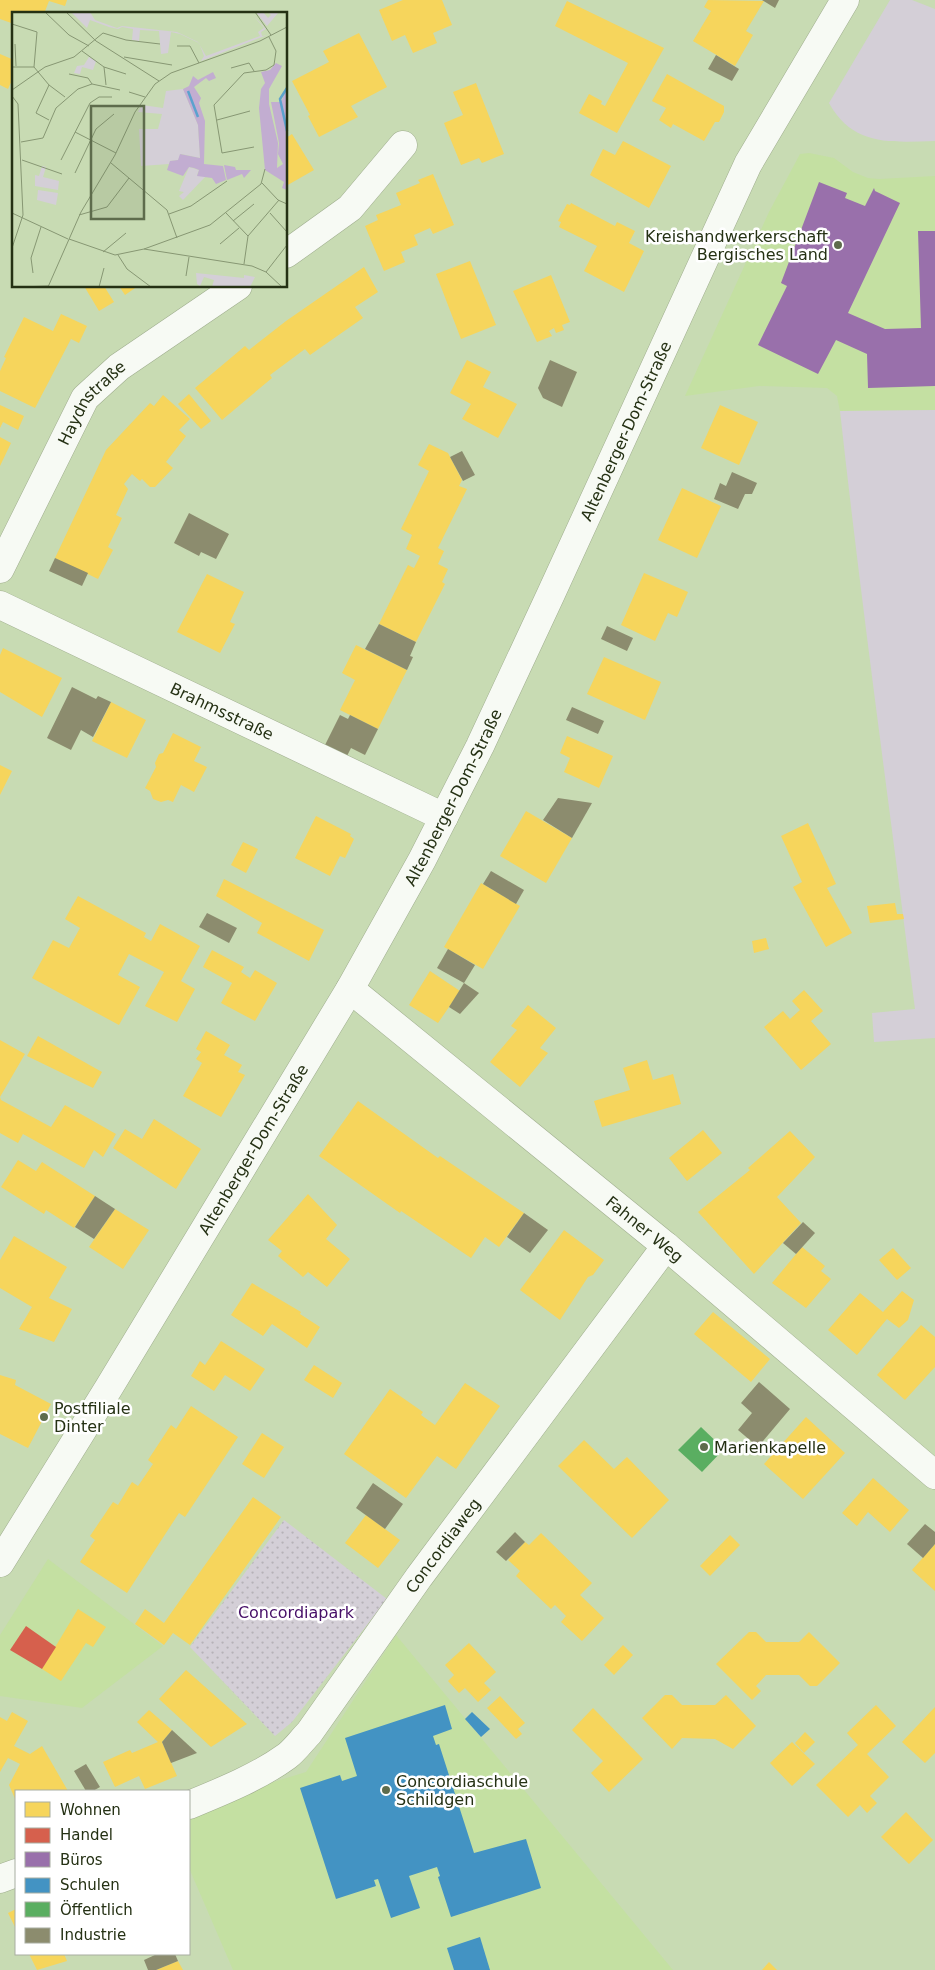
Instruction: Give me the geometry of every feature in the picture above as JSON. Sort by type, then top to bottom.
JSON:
[{"type":"street","name":"Altenberger-Dom-Straße","points":[[0,1563],[108,1389],[350,989],[444,817],[550,596],[748,164],[846,0]]},
{"type":"street","points":[[288,253],[350,208],[403,145]]},
{"type":"street","name":"Haydnstraße","points":[[0,569],[85,398],[119,367],[235,288]]},
{"type":"street","name":"Brahmsstraße","points":[[0,605],[444,817]]},
{"type":"street","name":"Fahner Weg","points":[[350,989],[666,1246],[935,1475]]},
{"type":"street","name":"Concordiaweg","points":[[190,1805],[230,1788],[289,1755],[309,1733],[419,1577],[666,1246]]},
{"type":"street","points":[[0,1879],[15,1873]]},
{"type":"shaded area","points":[[809,153],[834,158],[853,172],[868,178],[935,176],[935,410],[840,411],[837,396],[827,388],[759,386],[685,396],[769,212],[800,154]]},
{"type":"shaded area","points":[[48,1559],[163,1646],[82,1708],[0,1696],[0,1635]]},
{"type":"shaded area","name":"Concordiaschule Schildgen","points":[[396,1635],[673,1970],[233,1970],[190,1870],[190,1808],[306,1772]]},
{"type":"green space","points":[[890,0],[912,0],[935,9],[935,141],[889,141],[862,135],[850,128],[829,103]]},
{"type":"green space","points":[[935,410],[935,1038],[874,1042],[872,1013],[915,1009],[840,411]]},
{"type":"green space","name":"Concordiapark","points":[[284,1520],[387,1599],[292,1722],[275,1736],[190,1647]]},
{"type":"building: Wohnen","points":[[0,0],[67,0],[65,6],[49,1],[45,12],[12,12],[12,23],[0,19]]},
{"type":"building: Wohnen","points":[[403,0],[442,0],[452,25],[433,33],[437,43],[413,53],[405,35],[392,41],[379,10]]},
{"type":"building: Wohnen","points":[[708,0],[764,1],[746,31],[753,35],[735,66],[693,41],[711,11],[704,7]]},
{"type":"building: Wohnen","points":[[567,1],[664,48],[617,133],[579,113],[589,94],[602,101],[601,104],[605,106],[628,63],[555,26]]},
{"type":"building: Wohnen","points":[[359,33],[387,87],[351,106],[358,117],[319,137],[292,81],[329,62],[323,51]]},
{"type":"building: Wohnen","points":[[0,54],[12,59],[12,80],[8,89],[0,85]]},
{"type":"building: Wohnen","points":[[667,74],[724,106],[724,112],[719,122],[715,122],[704,141],[673,124],[671,128],[659,120],[666,108],[652,101]]},
{"type":"building: Wohnen","points":[[476,83],[504,154],[482,163],[479,158],[461,165],[444,123],[463,115],[453,92]]},
{"type":"building: Wohnen","points":[[292,134],[314,170],[288,185],[288,137]]},
{"type":"building: Wohnen","points":[[623,141],[671,166],[649,208],[590,175],[603,149],[615,155]]},
{"type":"building: Wohnen","points":[[433,174],[454,225],[433,234],[430,228],[414,235],[418,245],[401,252],[405,262],[384,271],[365,226],[378,220],[376,215],[401,205],[396,193],[420,183],[418,180]]},
{"type":"building: Wohnen","points":[[571,203],[615,226],[617,222],[635,231],[629,243],[644,251],[624,292],[584,271],[597,246],[559,227],[561,222],[558,221],[567,204],[570,205]]},
{"type":"building: Wohnen","points":[[470,261],[496,325],[461,339],[436,274]]},
{"type":"building: Wohnen","points":[[364,267],[378,292],[355,307],[363,318],[310,355],[305,349],[270,375],[272,378],[222,420],[195,388],[245,346],[249,350],[286,321]]},
{"type":"building: Wohnen","points":[[551,275],[570,322],[562,325],[564,330],[556,333],[554,328],[549,331],[552,336],[537,342],[513,291]]},
{"type":"building: Wohnen","points":[[85,288],[105,288],[114,302],[99,311]]},
{"type":"building: Wohnen","points":[[120,288],[135,288],[125,295]]},
{"type":"building: Wohnen","points":[[61,314],[87,326],[79,343],[71,339],[35,408],[0,391],[0,371],[6,358],[4,357],[24,317],[53,331]]},
{"type":"building: Wohnen","points":[[467,360],[491,372],[483,387],[517,404],[498,438],[462,419],[471,404],[450,393]]},
{"type":"building: Wohnen","points":[[189,394],[211,421],[201,429],[178,404]]},
{"type":"building: Wohnen","points":[[163,395],[190,419],[179,430],[186,436],[166,462],[173,468],[155,487],[150,487],[142,479],[140,481],[132,474],[124,484],[128,489],[116,515],[122,518],[108,547],[113,550],[98,579],[55,558],[106,450],[150,403],[154,406]]},
{"type":"building: Wohnen","points":[[0,405],[24,416],[18,430],[3,422],[0,428]]},
{"type":"building: Wohnen","points":[[720,405],[758,422],[739,465],[701,448]]},
{"type":"building: Wohnen","points":[[0,437],[11,443],[0,466]]},
{"type":"building: Wohnen","points":[[429,444],[448,453],[462,480],[459,486],[467,489],[438,548],[444,551],[438,564],[448,569],[442,582],[445,584],[416,642],[379,624],[408,565],[414,568],[420,556],[406,549],[412,535],[401,529],[429,471],[418,465]]},
{"type":"building: Wohnen","points":[[682,488],[721,506],[697,558],[658,540]]},
{"type":"building: Wohnen","points":[[644,573],[688,592],[677,617],[668,613],[655,641],[621,625]]},
{"type":"building: Wohnen","points":[[207,574],[244,592],[230,622],[235,624],[220,653],[177,632]]},
{"type":"building: Wohnen","points":[[356,645],[407,670],[378,729],[340,710],[355,680],[342,673]]},
{"type":"building: Wohnen","points":[[3,648],[62,678],[42,717],[0,692],[0,655]]},
{"type":"building: Wohnen","points":[[604,657],[661,682],[645,720],[587,694]]},
{"type":"building: Wohnen","points":[[111,702],[146,720],[127,758],[92,741]]},
{"type":"building: Wohnen","points":[[173,733],[201,747],[194,761],[207,767],[194,792],[181,785],[173,802],[168,800],[161,802],[153,799],[150,791],[145,788],[156,767],[155,763],[159,754],[163,753]]},
{"type":"building: Wohnen","points":[[567,736],[613,756],[599,788],[564,772],[570,758],[560,753]]},
{"type":"building: Wohnen","points":[[0,765],[12,771],[0,795]]},
{"type":"building: Wohnen","points":[[526,811],[572,838],[546,883],[500,856]]},
{"type":"building: Wohnen","points":[[316,816],[351,834],[350,836],[354,839],[345,858],[340,856],[330,876],[295,858]]},
{"type":"building: Wohnen","points":[[808,823],[836,884],[827,888],[852,933],[826,947],[793,887],[802,882],[781,836]]},
{"type":"building: Wohnen","points":[[243,842],[258,849],[246,873],[231,865]]},
{"type":"building: Wohnen","points":[[224,879],[324,930],[309,961],[257,933],[262,923],[216,896]]},
{"type":"building: Wohnen","points":[[481,883],[520,906],[483,969],[444,947]]},
{"type":"building: Wohnen","points":[[78,896],[146,933],[144,937],[151,941],[160,924],[200,946],[181,981],[195,989],[177,1022],[145,1006],[164,972],[129,954],[118,975],[140,987],[119,1025],[32,978],[53,940],[69,948],[80,928],[65,919]]},
{"type":"building: Wohnen","points":[[895,903],[897,914],[903,914],[904,919],[870,923],[867,906]]},
{"type":"building: Wohnen","points":[[766,938],[769,949],[754,953],[752,941]]},
{"type":"building: Wohnen","points":[[212,950],[244,967],[241,972],[250,978],[255,970],[277,983],[255,1021],[221,1003],[232,983],[203,967]]},
{"type":"building: Wohnen","points":[[430,971],[460,991],[438,1023],[409,1005]]},
{"type":"building: Wohnen","points":[[804,990],[823,1011],[811,1021],[831,1044],[801,1070],[764,1027],[783,1011],[790,1019],[800,1010],[792,1001]]},
{"type":"building: Wohnen","points":[[528,1005],[556,1028],[540,1048],[548,1053],[520,1087],[490,1062],[517,1030],[511,1026]]},
{"type":"building: Wohnen","points":[[206,1031],[230,1045],[224,1055],[242,1065],[238,1072],[245,1075],[221,1117],[183,1096],[202,1063],[196,1059],[201,1052],[196,1049]]},
{"type":"building: Wohnen","points":[[38,1036],[102,1072],[93,1088],[27,1056]]},
{"type":"building: Wohnen","points":[[0,1040],[25,1054],[0,1097]]},
{"type":"building: Wohnen","points":[[647,1060],[653,1080],[673,1074],[681,1104],[602,1127],[594,1101],[630,1090],[623,1068]]},
{"type":"building: Wohnen","points":[[0,1097],[1,1100],[51,1127],[65,1105],[116,1134],[103,1157],[94,1150],[84,1168],[23,1134],[18,1143],[0,1133]]},
{"type":"building: Wohnen","points":[[358,1101],[438,1158],[440,1156],[524,1213],[499,1247],[485,1237],[471,1258],[401,1211],[400,1213],[319,1156]]},
{"type":"building: Wohnen","points":[[154,1119],[201,1149],[176,1189],[113,1148],[125,1129],[142,1139]]},
{"type":"building: Wohnen","points":[[703,1130],[722,1153],[687,1181],[669,1158]]},
{"type":"building: Wohnen","points":[[790,1131],[815,1157],[777,1197],[801,1223],[754,1274],[698,1212],[750,1170],[748,1168]]},
{"type":"building: Wohnen","points":[[18,1160],[36,1171],[42,1162],[95,1196],[74,1228],[46,1210],[44,1214],[1,1187]]},
{"type":"building: Wohnen","points":[[308,1194],[337,1225],[326,1239],[350,1259],[327,1287],[308,1272],[303,1277],[278,1256],[282,1251],[268,1240]]},
{"type":"building: Wohnen","points":[[115,1209],[149,1230],[123,1269],[89,1247]]},
{"type":"building: Wohnen","points":[[564,1230],[604,1260],[593,1275],[588,1277],[560,1320],[520,1290]]},
{"type":"building: Wohnen","points":[[14,1236],[67,1267],[49,1298],[72,1309],[54,1342],[19,1329],[32,1307],[0,1288],[0,1260]]},
{"type":"building: Wohnen","points":[[802,1247],[825,1266],[821,1271],[831,1279],[806,1308],[772,1283]]},
{"type":"building: Wohnen","points":[[893,1248],[911,1268],[897,1280],[879,1260]]},
{"type":"building: Wohnen","points":[[252,1283],[301,1312],[300,1314],[320,1327],[307,1348],[272,1324],[263,1336],[231,1315]]},
{"type":"building: Wohnen","points":[[902,1291],[914,1300],[908,1320],[899,1328],[887,1319],[857,1355],[828,1330],[860,1293],[883,1312]]},
{"type":"building: Wohnen","points":[[713,1312],[770,1359],[751,1382],[694,1334]]},
{"type":"building: Wohnen","points":[[921,1325],[935,1337],[935,1367],[905,1400],[877,1375]]},
{"type":"building: Wohnen","points":[[221,1341],[265,1369],[250,1391],[225,1375],[214,1391],[191,1376],[200,1361],[205,1365]]},
{"type":"building: Wohnen","points":[[314,1365],[342,1383],[333,1398],[304,1380]]},
{"type":"building: Wohnen","points":[[0,1375],[16,1380],[15,1385],[51,1404],[28,1448],[0,1434]]},
{"type":"building: Wohnen","points":[[465,1383],[500,1406],[456,1469],[437,1456],[406,1498],[344,1454],[390,1389],[423,1412],[421,1415],[435,1425]]},
{"type":"building: Wohnen","points":[[191,1406],[238,1437],[185,1517],[179,1513],[127,1593],[80,1562],[95,1540],[90,1536],[113,1502],[118,1505],[132,1482],[138,1486],[153,1464],[148,1460],[171,1425],[176,1429]]},
{"type":"building: Wohnen","points":[[806,1417],[845,1453],[803,1499],[764,1464]]},
{"type":"building: Wohnen","points":[[262,1433],[284,1447],[264,1478],[242,1464]]},
{"type":"building: Wohnen","points":[[584,1440],[614,1469],[627,1457],[669,1500],[632,1538],[558,1466]]},
{"type":"building: Wohnen","points":[[873,1478],[909,1510],[890,1532],[868,1512],[857,1526],[842,1513]]},
{"type":"building: Wohnen","points":[[253,1497],[281,1517],[190,1645],[173,1633],[164,1645],[135,1624],[145,1609],[164,1623]]},
{"type":"building: Wohnen","points":[[366,1515],[400,1540],[378,1568],[345,1543]]},
{"type":"building: Wohnen","points":[[541,1533],[592,1583],[580,1595],[604,1618],[582,1641],[561,1622],[566,1616],[555,1605],[551,1609],[516,1576],[520,1571],[508,1560],[525,1542],[529,1545]]},
{"type":"building: Wohnen","points":[[730,1535],[740,1545],[710,1576],[700,1566]]},
{"type":"building: Wohnen","points":[[935,1544],[935,1591],[912,1570]]},
{"type":"building: Wohnen","points":[[78,1609],[106,1627],[93,1647],[86,1643],[61,1681],[42,1669]]},
{"type":"building: Wohnen","points":[[749,1632],[756,1632],[766,1642],[799,1642],[809,1632],[840,1663],[817,1686],[810,1686],[799,1675],[766,1675],[756,1686],[761,1691],[752,1700],[716,1664]]},
{"type":"building: Wohnen","points":[[469,1643],[496,1672],[484,1683],[491,1690],[478,1702],[465,1688],[459,1693],[448,1681],[454,1675],[445,1665]]},
{"type":"building: Wohnen","points":[[623,1645],[633,1655],[614,1675],[604,1665]]},
{"type":"building: Wohnen","points":[[186,1670],[247,1724],[211,1747],[159,1699]]},
{"type":"building: Wohnen","points":[[665,1695],[672,1695],[682,1705],[715,1705],[726,1695],[756,1726],[733,1749],[715,1739],[682,1738],[672,1749],[642,1718]]},
{"type":"building: Wohnen","points":[[500,1696],[525,1723],[518,1729],[522,1734],[516,1739],[487,1708]]},
{"type":"building: Wohnen","points":[[876,1705],[896,1726],[867,1754],[889,1777],[870,1796],[877,1803],[867,1813],[860,1805],[848,1817],[816,1785],[858,1745],[847,1733]]},
{"type":"building: Wohnen","points":[[935,1707],[935,1753],[925,1763],[902,1742]]},
{"type":"building: Wohnen","points":[[593,1708],[643,1759],[609,1792],[591,1773],[603,1761],[572,1730]]},
{"type":"building: Wohnen","points":[[149,1710],[172,1730],[162,1742],[177,1776],[145,1789],[139,1776],[115,1787],[103,1762],[130,1750],[132,1753],[158,1742],[137,1722]]},
{"type":"building: Wohnen","points":[[12,1712],[28,1721],[14,1746],[30,1754],[42,1746],[67,1790],[15,1790],[15,1799],[9,1785],[20,1764],[8,1758],[0,1772],[0,1717],[7,1721]]},
{"type":"building: Wohnen","points":[[805,1732],[815,1742],[804,1753],[795,1743]]},
{"type":"building: Wohnen","points":[[792,1742],[815,1764],[792,1786],[770,1763]]},
{"type":"building: Wohnen","points":[[906,1812],[933,1840],[909,1864],[881,1837]]},
{"type":"building: Wohnen","points":[[15,1910],[15,1927],[8,1913]]},
{"type":"building: Wohnen","points":[[30,1955],[64,1955],[67,1961],[37,1970]]},
{"type":"building: Wohnen","points":[[178,1961],[183,1970],[156,1970]]},
{"type":"building: Wohnen","points":[[769,1962],[777,1970],[762,1970]]},
{"type":"building: Handel","points":[[26,1626],[56,1647],[42,1669],[10,1650]]},
{"type":"building: Büros","name":"Kreishandwerkerschaft Bergisches Land","points":[[819,182],[847,193],[845,198],[865,206],[874,188],[875,191],[900,203],[848,313],[885,329],[921,328],[918,231],[935,231],[935,386],[868,388],[867,354],[836,340],[818,374],[758,345],[787,286],[781,283]]},
{"type":"building: Schulen","points":[[445,1705],[452,1729],[433,1736],[436,1745],[439,1744],[474,1853],[526,1839],[541,1888],[451,1917],[438,1877],[440,1876],[437,1867],[409,1876],[420,1908],[391,1918],[378,1879],[374,1880],[376,1886],[336,1899],[300,1788],[340,1775],[342,1781],[357,1776],[345,1738]]},
{"type":"building: Schulen","points":[[472,1712],[490,1729],[481,1737],[465,1719]]},
{"type":"building: Schulen","points":[[480,1937],[490,1970],[454,1970],[447,1948]]},
{"type":"building: Öffentlich","points":[[701,1427],[724,1449],[702,1472],[678,1450]]},
{"type":"building: Industrie","points":[[762,0],[779,0],[775,8]]},
{"type":"building: Industrie","points":[[716,55],[739,69],[732,81],[708,69]]},
{"type":"building: Industrie","points":[[550,360],[577,372],[562,407],[543,398],[538,388]]},
{"type":"building: Industrie","points":[[462,451],[475,475],[463,481],[450,457]]},
{"type":"building: Industrie","points":[[732,472],[757,483],[752,494],[745,494],[738,509],[714,499],[720,483],[726,486]]},
{"type":"building: Industrie","points":[[189,513],[229,534],[216,559],[201,552],[199,556],[174,543]]},
{"type":"building: Industrie","points":[[55,558],[88,573],[82,586],[49,571]]},
{"type":"building: Industrie","points":[[379,624],[416,642],[410,656],[413,657],[407,670],[365,649]]},
{"type":"building: Industrie","points":[[607,626],[633,638],[627,651],[601,639]]},
{"type":"building: Industrie","points":[[72,687],[96,699],[98,696],[111,702],[93,737],[81,730],[71,750],[47,738]]},
{"type":"building: Industrie","points":[[572,707],[604,721],[598,734],[566,720]]},
{"type":"building: Industrie","points":[[340,715],[348,719],[350,715],[378,729],[365,755],[351,748],[347,756],[325,745]]},
{"type":"building: Industrie","points":[[558,798],[592,803],[572,838],[543,820]]},
{"type":"building: Industrie","points":[[491,871],[524,890],[516,904],[483,884]]},
{"type":"building: Industrie","points":[[207,913],[237,928],[229,943],[199,927]]},
{"type":"building: Industrie","points":[[448,949],[475,965],[464,983],[437,968]]},
{"type":"building: Industrie","points":[[464,983],[479,993],[460,1014],[449,1007]]},
{"type":"building: Industrie","points":[[95,1196],[115,1209],[94,1239],[75,1227]]},
{"type":"building: Industrie","points":[[524,1213],[548,1230],[530,1253],[507,1237]]},
{"type":"building: Industrie","points":[[803,1222],[815,1233],[796,1254],[783,1243]]},
{"type":"building: Industrie","points":[[759,1382],[790,1409],[758,1447],[738,1430],[752,1413],[741,1403]]},
{"type":"building: Industrie","points":[[373,1483],[403,1504],[385,1529],[356,1508]]},
{"type":"building: Industrie","points":[[925,1524],[935,1532],[935,1544],[923,1558],[907,1544]]},
{"type":"building: Industrie","points":[[515,1532],[525,1542],[506,1561],[496,1552]]},
{"type":"building: Industrie","points":[[172,1730],[197,1753],[171,1763],[162,1742]]},
{"type":"building: Industrie","points":[[86,1764],[100,1787],[95,1790],[85,1790],[74,1771]]},
{"type":"building: Industrie","points":[[155,1955],[175,1955],[178,1961],[156,1970],[148,1970],[144,1960]]},
{"type":"place","name":"Kreishandwerkerschaft Bergisches Land","points":[[838,245]]},
{"type":"place","name":"Postfiliale Dinter","points":[[44,1417]]},
{"type":"place","name":"Marienkapelle","points":[[704,1447]]},
{"type":"place","name":"Concordiaschule Schildgen","points":[[386,1790]]}]
